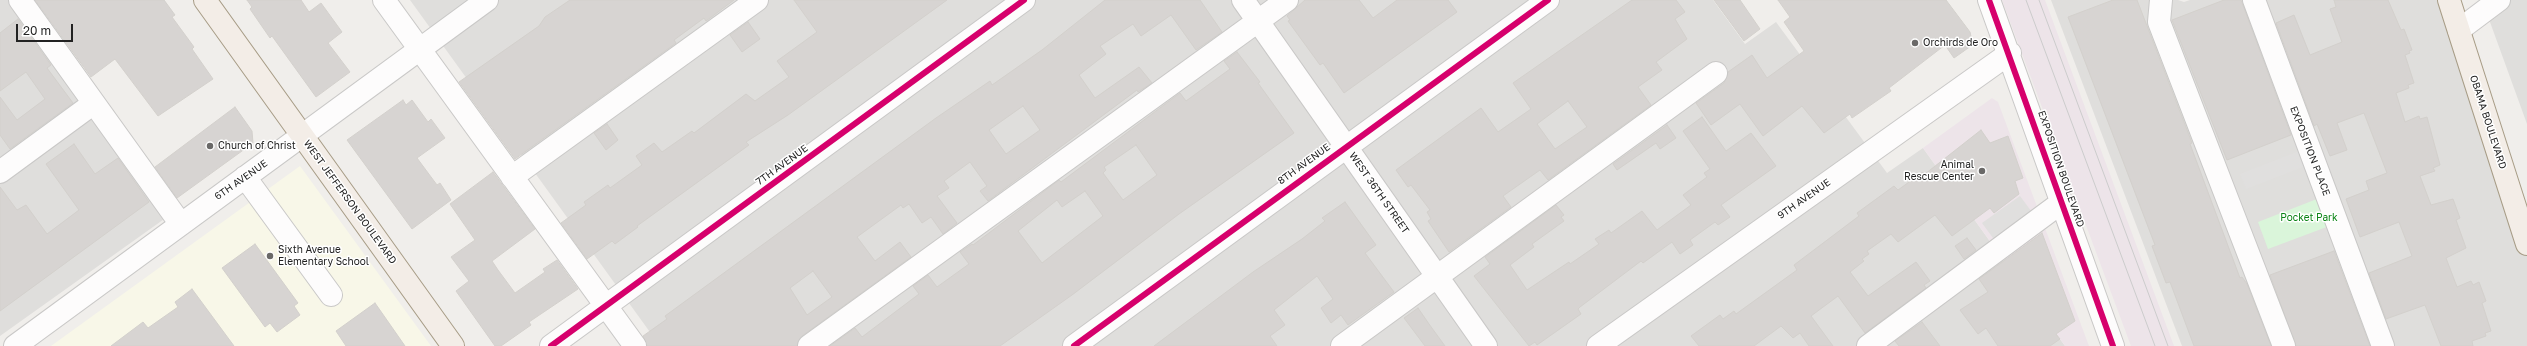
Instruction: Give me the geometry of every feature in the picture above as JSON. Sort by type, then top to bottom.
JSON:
[{"type":"main road","name":"WEST JEFFERSON BOULEVARD","points":[[205,0],[453,346]]},
{"type":"main road","name":"OBAMA BOULEVARD","points":[[2449,0],[2527,244]]},
{"type":"street","points":[[20,0],[180,223]]},
{"type":"street","points":[[384,0],[635,346]]},
{"type":"street","name":"6TH AVENUE","points":[[14,346],[180,223],[303,136],[487,0]]},
{"type":"street","points":[[512,176],[756,0]]},
{"type":"street","name":"7TH AVENUE","points":[[551,346],[1024,0]]},
{"type":"street","name":"WEST 36TH STREET","points":[[1243,0],[1486,346]]},
{"type":"street","points":[[809,346],[1287,0]]},
{"type":"street","name":"8TH AVENUE","points":[[1074,346],[1548,0]]},
{"type":"street","name":"EXPOSITION BOULEVARD","points":[[1989,0],[2010,53],[2113,346]]},
{"type":"street","points":[[2161,0],[2159,22],[2284,346]]},
{"type":"street","name":"EXPOSITION PLACE","points":[[2254,0],[2383,346]]},
{"type":"street","points":[[2459,30],[2499,0]]},
{"type":"street","name":"9TH AVENUE","points":[[1598,346],[2010,53]]},
{"type":"street","points":[[1342,346],[1716,73]]},
{"type":"street","points":[[0,172],[94,103]]},
{"type":"street","points":[[245,177],[331,295]]},
{"type":"street","points":[[1868,346],[2062,202]]},
{"type":"shaded area","points":[[0,0],[13,0],[167,217],[0,336]]},
{"type":"shaded area","points":[[410,0],[1713,0],[1745,44],[1776,22],[1887,173],[1923,148],[2065,346],[660,346]]},
{"type":"shaded area","points":[[2002,0],[2045,0],[2174,346],[2131,346]]},
{"type":"shaded area","points":[[2051,0],[2178,0],[2184,2],[2190,0],[2248,0],[2379,346],[2182,346]]},
{"type":"shaded area","points":[[2254,0],[2449,0],[2527,244],[2527,346],[2383,346]]},
{"type":"shaded area","points":[[2482,0],[2527,0],[2527,124]]},
{"type":"shaded area","points":[[1992,98],[1998,102],[2089,346],[2065,346],[1923,148]]},
{"type":"shaded area","points":[[2302,150],[2308,165],[2246,189],[2240,174]]},
{"type":"shaded area","name":"Sixth Avenue Elementary School","points":[[300,166],[431,346],[51,346]]},
{"type":"shaded area","points":[[2020,196],[2034,215],[1996,242],[1982,223]]},
{"type":"green space","name":"Pocket Park","points":[[2322,197],[2332,225],[2268,249],[2258,222]]},
{"type":"building","points":[[35,0],[164,0],[175,15],[172,17],[194,47],[192,49],[213,79],[158,116],[115,59],[91,77]]},
{"type":"building","points":[[247,0],[301,0],[309,12],[321,3],[342,32],[328,43],[350,72],[316,97],[272,36],[270,38],[250,9],[252,7]]},
{"type":"building","points":[[570,0],[734,0],[706,21],[704,18],[674,40],[676,43],[515,159],[459,82],[539,26],[545,17]]},
{"type":"building","points":[[794,0],[947,0],[788,115],[746,142],[749,145],[637,226],[638,227],[615,244],[612,241],[587,259],[561,223],[586,205],[584,202],[608,185],[610,188],[642,165],[636,156],[654,143],[662,152],[692,131],[694,133],[746,94],[755,101],[789,77],[777,61],[817,32]]},
{"type":"building","points":[[1105,0],[1200,0],[1222,32],[1196,50],[1171,15],[1141,36],[1133,24],[1100,46],[1106,54],[1079,75],[1095,98],[1139,67],[1152,83],[1138,92],[1137,90],[988,201],[980,191],[987,186],[970,162],[944,181],[949,188],[937,196],[957,223],[943,234],[931,217],[922,223],[909,204],[903,208],[901,205],[857,237],[875,261],[900,242],[911,257],[802,336],[797,346],[647,346],[643,336],[667,319],[665,316],[936,118],[990,81],[992,85],[1042,50]],"holes":[[[1023,106],[1040,130],[1006,154],[989,130]],[[813,271],[832,297],[807,315],[790,288]]]},
{"type":"building","points":[[1305,0],[1359,0],[1373,18],[1397,0],[1448,0],[1457,12],[1344,93],[1323,63],[1320,65],[1288,21],[1290,20],[1287,16]]},
{"type":"building","points":[[1632,0],[1676,0],[1685,12],[1675,19],[1687,39],[1656,62],[1662,70],[1638,87],[1651,105],[1548,180],[1540,170],[1503,196],[1511,207],[1449,252],[1428,221],[1431,219],[1427,212],[1430,210],[1411,185],[1408,187],[1396,170],[1481,108],[1498,132],[1531,109],[1513,83]],"holes":[[[1568,101],[1587,127],[1555,149],[1537,124]]]},
{"type":"building","points":[[1714,0],[1740,0],[1760,29],[1744,41]]},
{"type":"building","points":[[1778,0],[1946,0],[1970,32],[1972,41],[1971,46],[1954,58],[1945,45],[1889,88],[1891,91],[1852,118],[1850,114],[1824,133],[1802,106],[1763,136],[1740,104],[1711,125],[1696,103],[1724,83],[1728,72],[1752,55],[1767,78],[1804,51],[1784,22],[1790,17]]},
{"type":"building","points":[[2113,0],[2137,0],[2192,143],[2190,144],[2240,278],[2242,277],[2247,284],[2271,346],[2194,346],[2170,282],[2166,283],[2152,246],[2155,245],[2068,17]]},
{"type":"building","points":[[2224,0],[2241,0],[2291,135],[2227,160],[2172,20]]},
{"type":"building","points":[[2334,0],[2388,0],[2401,30],[2404,29],[2412,50],[2409,51],[2410,53],[2405,55],[2414,83],[2408,85],[2409,88],[2396,93],[2405,122],[2419,116],[2420,119],[2427,117],[2440,165],[2433,168],[2435,171],[2420,176],[2431,205],[2453,199],[2460,218],[2456,220],[2466,248],[2446,258],[2457,287],[2471,281],[2473,285],[2479,282],[2486,301],[2482,303],[2491,331],[2485,333],[2486,336],[2472,341],[2473,346],[2441,346],[2425,305],[2386,319],[2369,273],[2412,256],[2399,222],[2360,237],[2346,199],[2369,190],[2366,181],[2387,173],[2364,113],[2337,123],[2347,150],[2330,156],[2317,124],[2314,126],[2276,23],[2294,15],[2310,55],[2342,42],[2330,9],[2336,7]]},
{"type":"building","points":[[18,19],[51,65],[47,68],[73,103],[10,149],[0,135],[0,97],[17,120],[45,99],[26,72],[0,91],[0,33]]},
{"type":"building","points":[[748,22],[760,39],[742,52],[730,35]]},
{"type":"building","points":[[1237,52],[1260,82],[1258,83],[1294,133],[1179,214],[1072,295],[1000,346],[830,346],[855,328],[862,337],[919,294],[913,286],[928,275],[937,287],[969,264],[960,252],[972,244],[973,245],[1059,180],[1061,182],[1180,93],[1186,101],[1230,69],[1224,61]],"holes":[[[1136,145],[1157,175],[1123,200],[1103,173],[1106,170],[1104,167]],[[1085,191],[1103,216],[1042,263],[1018,231],[1057,200],[1062,207]]]},
{"type":"building","points":[[403,100],[406,105],[412,100],[428,122],[431,119],[445,138],[417,158],[437,185],[440,183],[451,200],[412,229],[347,140]]},
{"type":"building","points":[[235,107],[252,131],[253,143],[177,198],[155,167]]},
{"type":"building","points":[[1702,117],[1726,151],[1751,133],[1776,166],[1721,205],[1730,217],[1718,225],[1715,222],[1690,240],[1693,245],[1680,254],[1672,242],[1643,263],[1641,261],[1580,307],[1578,309],[1581,314],[1537,345],[1535,342],[1529,346],[1474,276],[1490,264],[1485,257],[1556,205],[1564,215],[1561,217],[1564,221],[1532,244],[1534,247],[1510,265],[1527,290],[1569,262],[1570,264],[1599,244],[1595,239],[1609,230],[1611,233],[1642,211],[1657,230],[1691,205],[1683,195],[1707,177],[1704,173],[1710,169],[1683,131]]},
{"type":"building","points":[[607,124],[618,140],[606,150],[594,133]]},
{"type":"building","points":[[1667,125],[1676,138],[1660,149],[1656,143],[1617,170],[1613,164]]},
{"type":"building","points":[[1981,130],[1990,143],[2008,136],[2023,178],[2015,181],[2019,194],[1994,213],[1990,208],[1952,236],[1935,215],[1898,242],[1891,234],[1867,251],[1869,254],[1862,259],[1864,261],[1850,272],[1868,296],[1916,262],[1930,281],[1924,285],[1926,288],[1865,333],[1838,296],[1811,316],[1833,346],[1809,346],[1800,333],[1793,338],[1781,326],[1754,346],[1699,346],[1691,336],[1720,315],[1723,319],[1734,311],[1736,314],[1797,270],[1794,265],[1859,216],[1857,213],[1894,186],[1898,190],[1923,172],[1925,174]]},
{"type":"building","points":[[74,144],[95,174],[118,158],[149,202],[0,311],[0,187],[17,210],[26,205],[47,234],[79,210],[46,164]]},
{"type":"building","points":[[493,172],[535,229],[492,261],[498,270],[515,293],[545,272],[543,269],[557,260],[578,289],[529,322],[531,325],[501,346],[495,346],[456,291],[469,281],[451,257],[475,240],[450,204]]},
{"type":"building","points":[[1345,202],[1376,245],[1365,253],[1394,292],[1348,325],[1341,315],[1331,323],[1321,308],[1333,299],[1317,276],[1274,310],[1285,325],[1270,336],[1277,346],[1154,346],[1253,272],[1302,239],[1325,221],[1322,218]]},
{"type":"building","points":[[2042,233],[2075,321],[2056,334],[2060,339],[2050,346],[1998,346],[1986,328],[1978,334],[1960,310],[1988,292],[1979,279]]},
{"type":"building","points":[[1967,238],[1976,250],[1964,259],[1955,246]]},
{"type":"building","points":[[255,244],[298,303],[294,306],[300,315],[277,332],[270,323],[265,327],[222,268]]},
{"type":"building","points":[[2334,251],[2370,346],[2296,346],[2270,275]]},
{"type":"building","points":[[192,289],[234,346],[111,346],[143,322],[148,328],[178,307],[175,302]]},
{"type":"building","points":[[375,303],[405,346],[346,346],[336,331]]},
{"type":"building","points":[[1418,308],[1445,346],[1425,346],[1404,318]]},
{"type":"building","points":[[1922,322],[1940,346],[1899,346],[1895,341]]},
{"type":"tram line","points":[[2026,0],[2155,346]]},
{"type":"tram line","points":[[2039,0],[2168,346]]},
{"type":"cycle path","points":[[551,346],[1024,0]]},
{"type":"cycle path","points":[[1074,346],[1548,0]]},
{"type":"cycle path","points":[[1989,0],[2113,346]]},
{"type":"place","name":"Orchirds de Oro","points":[[1915,43]]},
{"type":"place","name":"Church of Christ","points":[[210,146]]},
{"type":"place","name":"Animal Rescue Center","points":[[1982,171]]},
{"type":"place","name":"Sixth Avenue Elementary School","points":[[270,256]]}]
